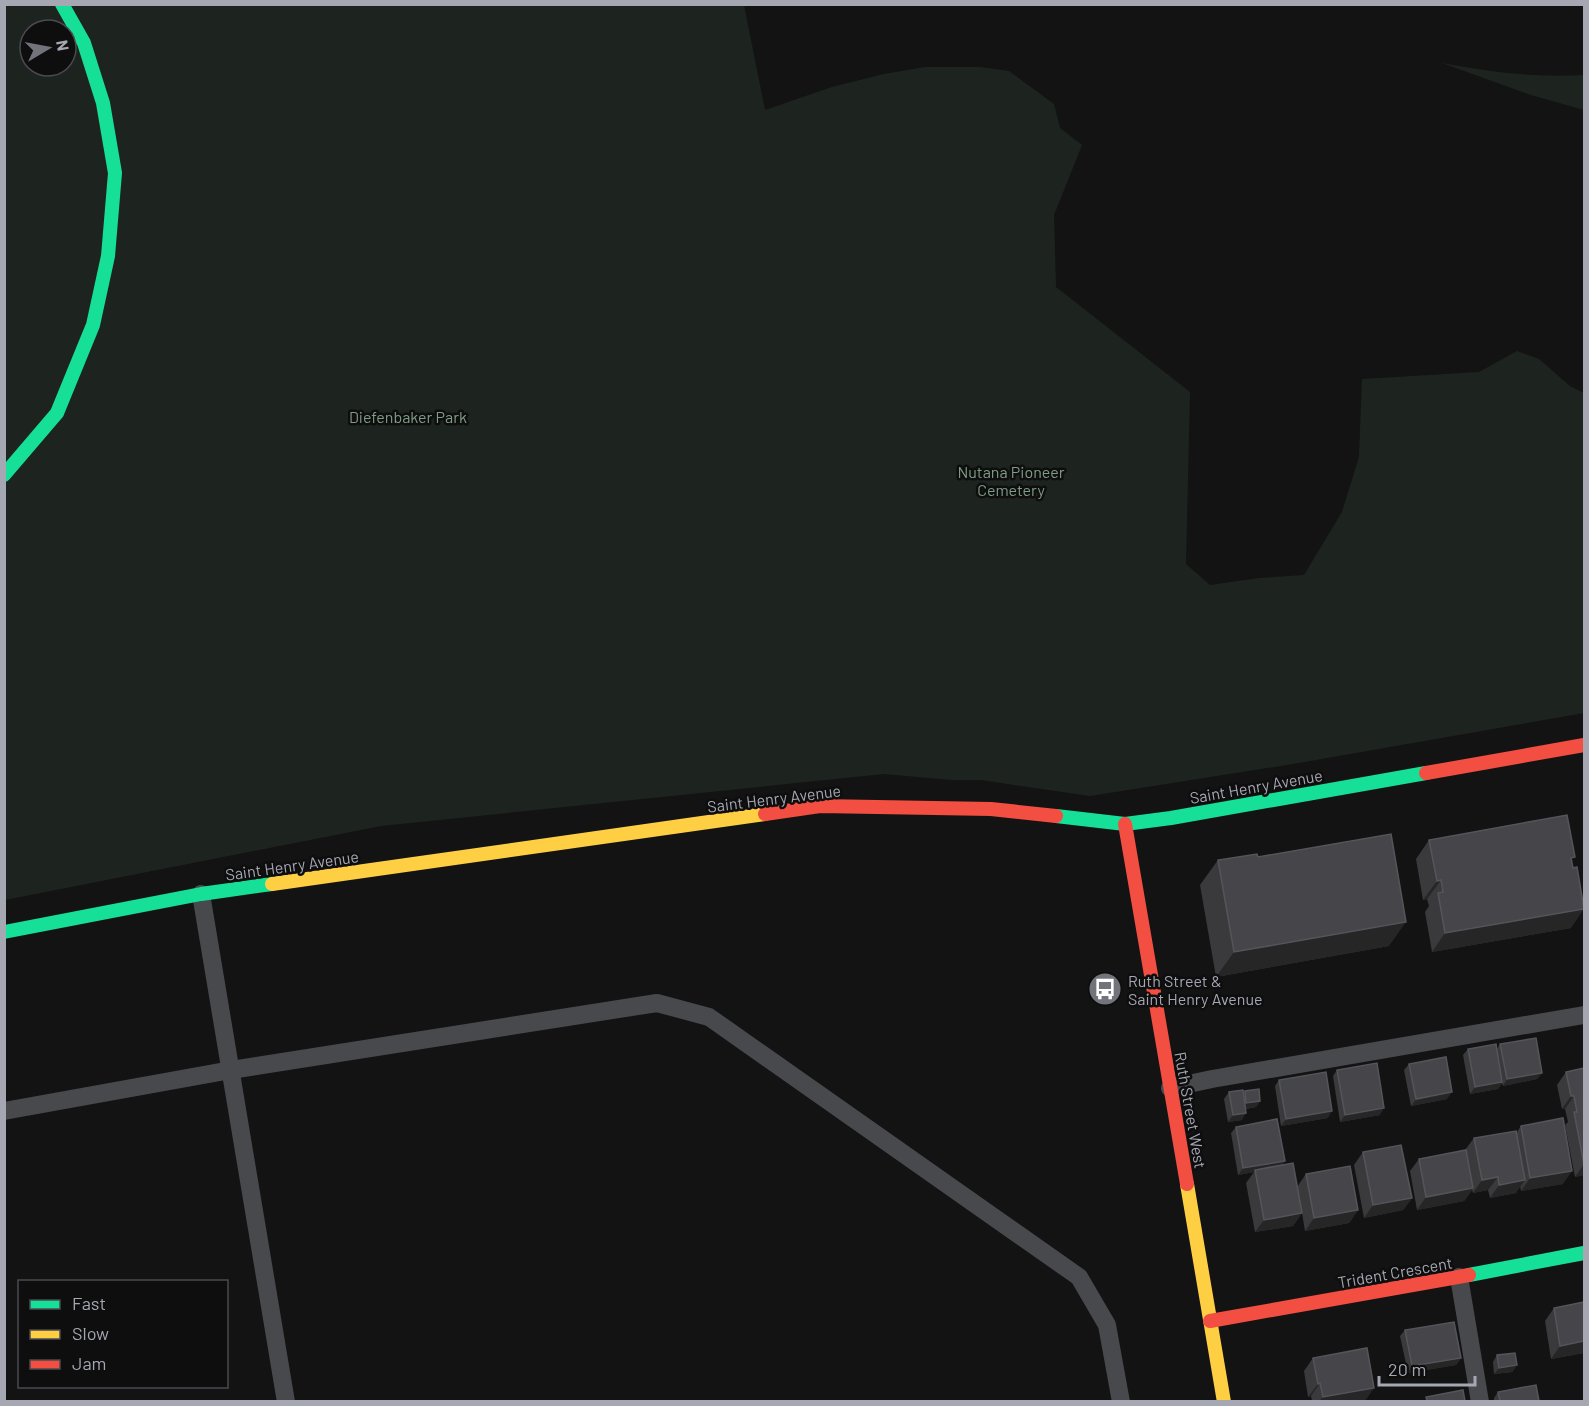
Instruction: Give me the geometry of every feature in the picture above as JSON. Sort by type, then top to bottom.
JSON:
[{"type":"street","points":[[4,475],[57,413],[93,325],[108,256],[115,173],[103,103],[84,43],[62,4]]},
{"type":"street","name":"Saint Henry Avenue","points":[[4,932],[201,894],[820,806],[991,809],[1125,824],[1584,746]]},
{"type":"street","name":"Ruth Street West","points":[[1125,824],[1224,1401]]},
{"type":"street","name":"Trident Crescent","points":[[1210,1321],[1584,1253]]},
{"type":"lane","points":[[201,894],[286,1401]]},
{"type":"lane","points":[[4,1111],[231,1070],[657,1003],[710,1017],[1079,1277],[1107,1325],[1120,1401]]},
{"type":"lane","points":[[1170,1088],[1584,1014]]},
{"type":"lane","points":[[1459,1277],[1480,1401]]},
{"type":"green space","name":"Diefenbaker Park","points":[[5,5],[744,5],[765,110],[832,87],[925,67],[980,67],[1009,71],[1054,104],[1060,128],[1082,145],[1054,215],[1056,287],[1190,392],[1186,564],[1210,585],[1304,575],[1342,512],[1359,457],[1362,379],[1479,372],[1517,351],[1539,359],[1570,386],[1584,393],[1584,713],[1287,765],[1090,796],[981,780],[884,774],[381,826],[5,900]]},
{"type":"green space","points":[[1442,63],[1513,74],[1584,75],[1584,110],[1531,95]]},
{"type":"building","points":[[1567,815],[1575,857],[1571,858],[1573,868],[1577,867],[1584,909],[1445,933],[1438,893],[1443,892],[1441,880],[1437,881],[1429,840]]},
{"type":"building","points":[[1391,834],[1406,922],[1234,952],[1218,860],[1257,854],[1258,857]]},
{"type":"building","points":[[1536,1038],[1542,1073],[1507,1079],[1500,1044]]},
{"type":"building","points":[[1496,1044],[1502,1082],[1475,1087],[1468,1049]]},
{"type":"building","points":[[1446,1057],[1452,1092],[1416,1099],[1409,1064]]},
{"type":"building","points":[[1377,1063],[1384,1108],[1345,1115],[1337,1070]]},
{"type":"building","points":[[1584,1068],[1584,1164],[1574,1112],[1577,1112],[1574,1096],[1571,1096],[1566,1072]]},
{"type":"building","points":[[1326,1072],[1332,1111],[1286,1119],[1279,1080]]},
{"type":"building","points":[[1259,1089],[1260,1101],[1246,1103],[1245,1091]]},
{"type":"building","points":[[1243,1090],[1246,1113],[1233,1115],[1229,1092]]},
{"type":"building","points":[[1563,1118],[1572,1171],[1530,1178],[1521,1126]]},
{"type":"building","points":[[1277,1119],[1285,1161],[1243,1168],[1236,1127]]},
{"type":"building","points":[[1516,1131],[1525,1180],[1499,1185],[1498,1177],[1482,1180],[1474,1138]]},
{"type":"building","points":[[1401,1145],[1412,1198],[1373,1205],[1363,1152]]},
{"type":"building","points":[[1466,1150],[1473,1188],[1426,1197],[1419,1159]]},
{"type":"building","points":[[1293,1163],[1302,1213],[1264,1220],[1255,1170]]},
{"type":"building","points":[[1350,1166],[1358,1210],[1314,1218],[1306,1174]]},
{"type":"building","points":[[1584,1302],[1584,1341],[1560,1346],[1554,1308]]},
{"type":"building","points":[[1454,1322],[1461,1358],[1412,1366],[1405,1330]]},
{"type":"building","points":[[1367,1348],[1374,1388],[1323,1397],[1313,1358]]},
{"type":"building","points":[[1515,1353],[1517,1365],[1499,1368],[1497,1355]]},
{"type":"building","points":[[1536,1385],[1539,1401],[1500,1401],[1498,1392]]},
{"type":"building","points":[[1463,1390],[1465,1401],[1427,1401],[1426,1397]]},
{"type":"traffic: fast","points":[[4,475],[57,413],[93,325],[108,256],[115,173],[103,103],[84,43],[62,4]]},
{"type":"traffic: fast","points":[[1056,816],[1125,824],[1426,773]]},
{"type":"traffic: fast","points":[[4,932],[201,894],[272,884]]},
{"type":"traffic: fast","points":[[1469,1275],[1584,1253]]},
{"type":"traffic: slow","points":[[272,884],[765,814]]},
{"type":"traffic: slow","points":[[1187,1184],[1224,1402]]},
{"type":"traffic: jam","points":[[1426,773],[1584,745]]},
{"type":"traffic: jam","points":[[765,814],[820,806],[991,809],[1056,816]]},
{"type":"traffic: jam","points":[[1125,824],[1187,1184]]},
{"type":"traffic: jam","points":[[1210,1321],[1469,1275]]},
{"type":"place","name":"Ruth Street & Saint Henry Avenue","points":[[1105,989]]},
{"type":"park label","name":"Nutana Pioneer Cemetery","points":[[1011,480]]}]
